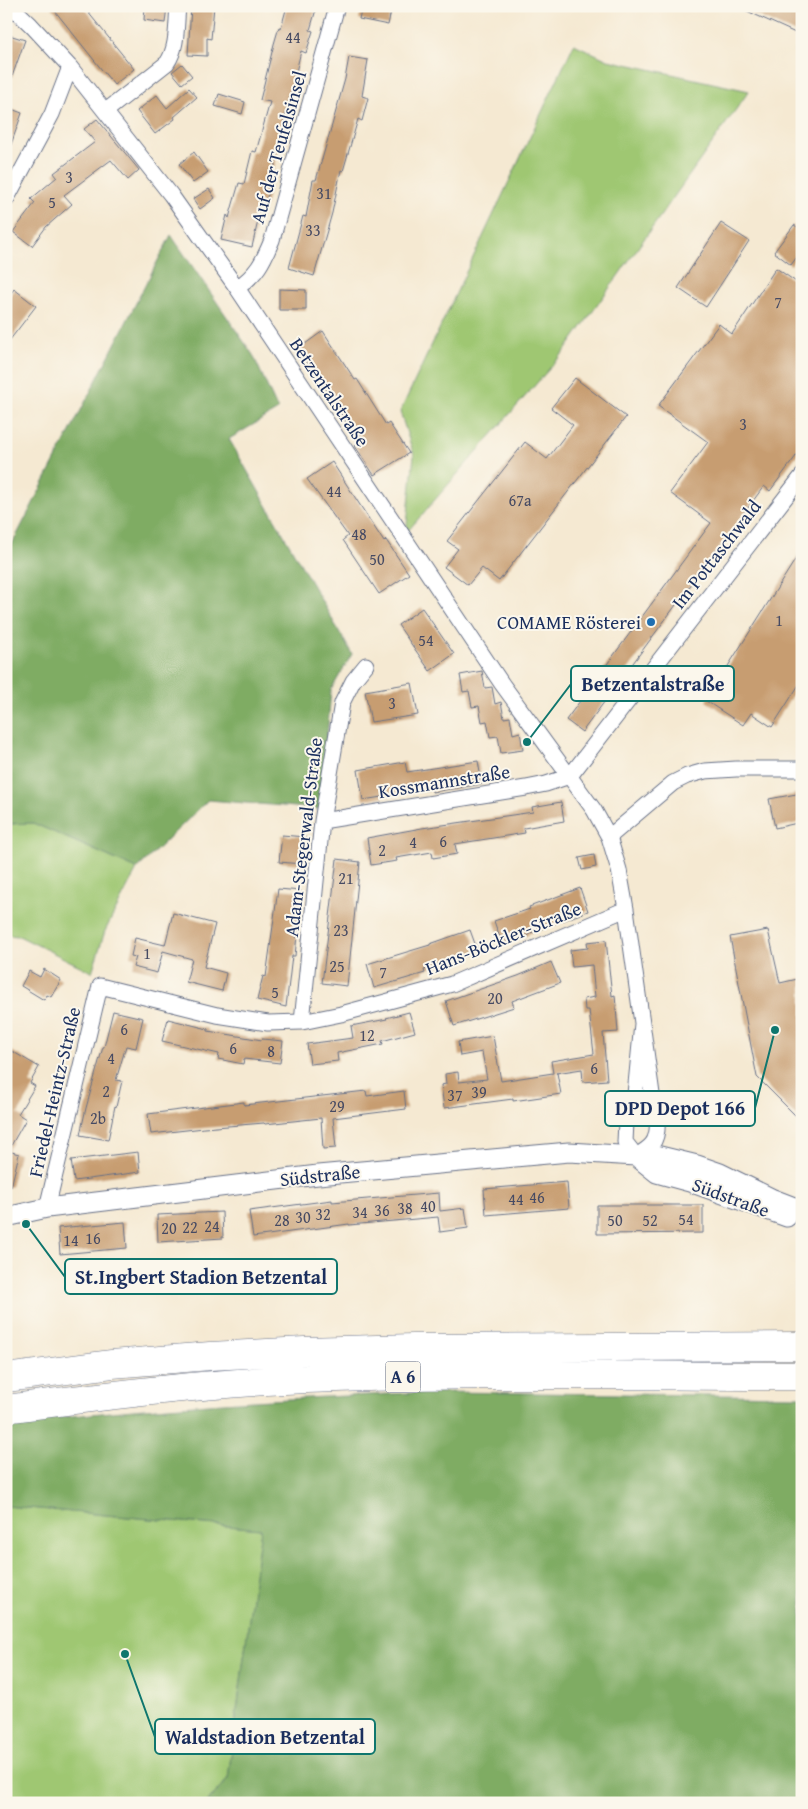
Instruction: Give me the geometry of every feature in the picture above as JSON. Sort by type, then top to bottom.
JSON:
[{"type":"highway","name":"A 6","points":[[7,1378],[112,1364],[304,1351],[423,1348],[802,1346]]},
{"type":"highway","name":"A 6","points":[[6,1409],[109,1395],[283,1380],[444,1376],[802,1376]]},
{"type":"street","name":"Betzentalstraße","points":[[11,6],[70,67],[171,195],[237,288],[497,676],[594,810],[609,837],[619,870],[642,1024]]},
{"type":"street","points":[[106,112],[167,63],[172,56],[178,6]]},
{"type":"street","name":"Auf der Teufelsinsel","points":[[237,288],[254,276],[272,240],[337,6]]},
{"type":"street","points":[[6,200],[52,114],[70,67]]},
{"type":"street","name":"Im Pottaschwald","points":[[570,776],[802,476]]},
{"type":"street","name":"Adam-Stegerwald-Straße","points":[[302,1022],[322,821],[342,703],[353,681],[366,666]]},
{"type":"street","points":[[609,837],[673,783],[687,776],[705,771],[736,769],[802,769]]},
{"type":"street","name":"Kossmannstraße","points":[[322,821],[526,788],[570,776]]},
{"type":"street","name":"Hans-Böckler-Straße","points":[[100,986],[217,1015],[268,1023],[302,1022],[341,1014],[452,984],[626,909]]},
{"type":"street","name":"Friedel-Heintz-Straße","points":[[47,1208],[100,986]]},
{"type":"street","points":[[642,1024],[652,1094],[657,1106],[657,1128],[653,1143],[636,1156],[625,1142],[626,1122],[635,1094],[642,1024]]},
{"type":"street","name":"Südstraße","points":[[6,1217],[47,1208],[318,1175],[569,1152],[636,1156],[656,1154],[720,1173],[771,1198],[802,1210]]},
{"type":"street","name":"Südstraße","points":[[636,1156],[657,1173],[690,1182],[802,1222]]},
{"type":"green space","points":[[574,44],[608,60],[749,91],[564,352],[406,533],[414,455],[400,412]]},
{"type":"green space","points":[[171,235],[253,355],[278,410],[229,439],[352,654],[331,690],[321,809],[208,800],[137,869],[33,823],[6,824],[6,556]]},
{"type":"green space","points":[[33,823],[137,869],[105,931],[92,972],[19,936],[6,935],[6,824]]},
{"type":"green space","points":[[437,1392],[802,1396],[802,1803],[207,1803],[228,1779],[261,1529],[6,1506],[6,1424],[167,1407]]},
{"type":"green space","points":[[6,1506],[261,1529],[228,1779],[207,1803],[6,1803]]},
{"type":"building","points":[[51,6],[83,6],[134,69],[114,85]]},
{"type":"building","points":[[145,6],[167,6],[165,23],[144,20]]},
{"type":"building","points":[[191,6],[214,6],[211,39],[207,38],[207,56],[188,55]]},
{"type":"building","points":[[287,6],[317,6],[310,30],[313,31],[306,53],[301,51],[269,191],[263,213],[260,212],[252,247],[221,240],[227,215],[229,218],[239,183],[244,184],[252,151],[256,152],[270,102],[260,100],[274,44]]},
{"type":"building","points":[[362,6],[392,6],[388,25],[359,19]]},
{"type":"building","points":[[736,6],[802,6],[802,36]]},
{"type":"building","points":[[6,34],[25,40],[8,88],[6,88]]},
{"type":"building","points":[[349,57],[368,60],[362,96],[368,98],[362,121],[358,119],[343,171],[341,170],[332,213],[314,276],[289,268],[303,216],[306,217],[313,180],[316,180],[345,79]]},
{"type":"building","points":[[182,64],[192,76],[182,84],[172,72]]},
{"type":"building","points":[[189,88],[197,97],[174,117],[175,119],[155,134],[137,111],[157,95],[167,108]]},
{"type":"building","points":[[219,94],[245,102],[242,114],[215,106]]},
{"type":"building","points":[[6,107],[22,113],[8,153],[6,152]]},
{"type":"building","points":[[97,119],[139,170],[128,180],[111,160],[64,195],[72,204],[46,227],[32,246],[13,232],[35,203],[31,199],[57,177],[54,173],[95,142],[84,129]]},
{"type":"building","points":[[194,152],[208,172],[193,183],[179,164]]},
{"type":"building","points":[[209,189],[215,198],[200,209],[193,199]]},
{"type":"building","points":[[721,223],[749,241],[706,307],[678,288]]},
{"type":"building","points":[[794,225],[802,230],[802,250],[791,265],[774,252]]},
{"type":"building","points":[[776,268],[802,286],[802,448],[770,491],[764,486],[582,732],[566,720],[711,523],[670,493],[708,442],[658,406],[719,324],[732,334]]},
{"type":"building","points":[[14,289],[36,306],[6,345],[6,300]]},
{"type":"building","points":[[279,289],[306,290],[306,310],[279,310]]},
{"type":"building","points":[[323,331],[355,380],[357,379],[386,425],[389,423],[409,453],[374,475],[355,446],[359,443],[298,349]]},
{"type":"building","points":[[575,378],[626,417],[499,581],[482,568],[468,585],[444,567],[458,549],[447,541],[525,442],[547,459],[573,425],[551,408]]},
{"type":"building","points":[[332,462],[384,542],[386,540],[409,574],[379,594],[343,540],[348,536],[307,479]]},
{"type":"building","points":[[802,549],[802,680],[772,727],[751,713],[743,725],[706,701]]},
{"type":"building","points":[[422,608],[454,654],[430,671],[398,625]]},
{"type":"building","points":[[482,671],[485,688],[492,687],[495,704],[501,702],[504,718],[510,717],[513,734],[520,732],[523,750],[501,753],[498,736],[490,737],[487,721],[482,722],[479,706],[472,707],[469,691],[463,692],[460,675]]},
{"type":"building","points":[[412,683],[418,715],[371,722],[365,691]]},
{"type":"building","points":[[478,761],[482,784],[432,792],[432,789],[363,800],[358,770],[405,762],[407,772]]},
{"type":"building","points":[[802,793],[802,822],[775,828],[769,799]]},
{"type":"building","points":[[561,802],[564,821],[524,828],[525,833],[455,844],[457,854],[433,858],[432,852],[396,858],[397,861],[371,865],[367,838],[533,812],[532,807]]},
{"type":"building","points":[[282,835],[305,837],[302,864],[279,862]]},
{"type":"building","points":[[594,855],[596,867],[582,870],[579,858]]},
{"type":"building","points":[[337,859],[360,862],[347,986],[322,983]]},
{"type":"building","points":[[580,888],[588,911],[502,944],[494,921],[530,909],[529,907]]},
{"type":"building","points":[[278,889],[301,891],[295,956],[292,956],[286,1007],[257,1000],[263,976],[266,977]]},
{"type":"building","points":[[173,913],[215,924],[204,967],[226,973],[222,991],[186,982],[192,959],[163,951],[157,973],[133,967],[136,957],[131,956],[135,938],[165,945]]},
{"type":"building","points":[[470,930],[478,952],[424,970],[425,973],[374,988],[367,964],[430,945]]},
{"type":"building","points":[[768,930],[780,983],[802,978],[802,1122],[757,1077],[730,937]]},
{"type":"building","points":[[606,940],[612,996],[615,995],[618,1032],[603,1033],[607,1080],[583,1082],[582,1069],[556,1073],[561,1094],[444,1108],[441,1085],[446,1084],[445,1074],[458,1072],[459,1082],[487,1079],[482,1052],[460,1056],[458,1042],[493,1036],[501,1081],[553,1073],[551,1061],[594,1054],[589,1010],[585,1010],[584,999],[595,997],[592,965],[572,967],[570,950],[588,948],[587,942]]},
{"type":"building","points":[[551,962],[560,983],[512,1001],[514,1007],[454,1026],[446,1001],[518,976]]},
{"type":"building","points":[[44,969],[61,980],[51,997],[47,995],[44,1000],[21,986],[29,971],[40,977]]},
{"type":"building","points":[[113,1011],[143,1018],[136,1048],[126,1046],[116,1080],[122,1081],[108,1140],[80,1135]]},
{"type":"building","points":[[409,1012],[415,1032],[382,1041],[383,1044],[337,1053],[338,1061],[310,1064],[307,1044],[353,1038],[351,1026],[387,1019]]},
{"type":"building","points":[[168,1019],[208,1029],[208,1031],[262,1040],[283,1041],[280,1063],[244,1059],[243,1064],[218,1059],[219,1054],[162,1041]]},
{"type":"building","points":[[10,1050],[39,1067],[30,1083],[35,1086],[18,1114],[26,1119],[8,1151],[19,1154],[11,1187],[6,1186],[6,1057]]},
{"type":"building","points":[[366,1091],[367,1096],[404,1091],[406,1109],[333,1118],[336,1148],[323,1149],[321,1118],[151,1134],[148,1114],[244,1102],[244,1105]]},
{"type":"building","points":[[138,1152],[140,1172],[74,1181],[71,1160]]},
{"type":"building","points":[[567,1182],[569,1208],[486,1215],[484,1189]]},
{"type":"building","points":[[439,1193],[440,1211],[465,1208],[468,1228],[440,1232],[438,1217],[349,1224],[253,1237],[249,1211],[332,1200],[332,1202]]},
{"type":"building","points":[[597,1205],[703,1205],[703,1233],[597,1234]]},
{"type":"building","points":[[222,1212],[223,1238],[158,1242],[157,1215]]},
{"type":"building","points":[[125,1222],[127,1248],[60,1254],[58,1228]]},
{"type":"place","name":"COMAME Rösterei","points":[[651,622]]},
{"type":"place","name":"Betzentalstraße","points":[[527,742]]},
{"type":"place","name":"DPD Depot 166","points":[[775,1030]]},
{"type":"place","name":"St.Ingbert Stadion Betzental","points":[[26,1224]]},
{"type":"place","name":"Waldstadion Betzental","points":[[125,1654]]}]
